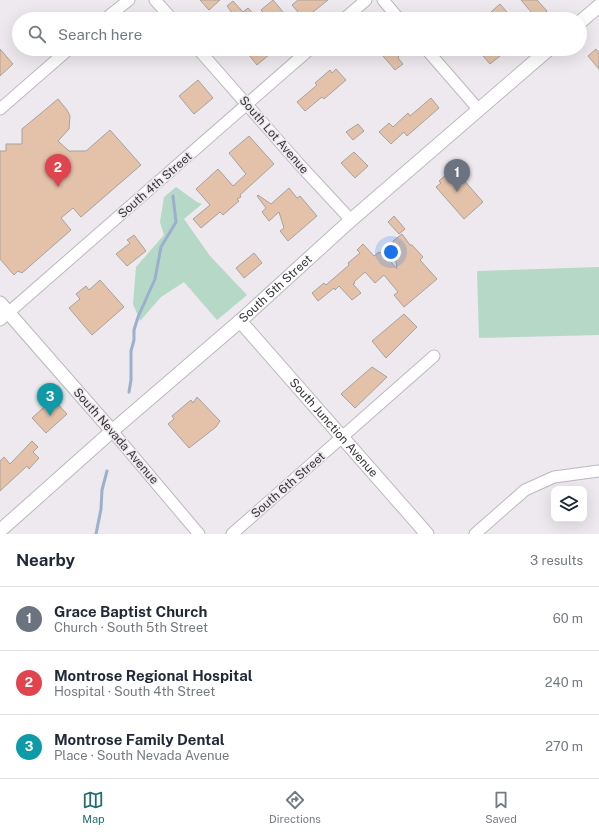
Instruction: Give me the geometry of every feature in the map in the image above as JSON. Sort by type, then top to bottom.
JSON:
[{"type":"street","points":[[113,12],[128,0]]},
{"type":"street","points":[[156,0],[166,12]]},
{"type":"street","points":[[352,12],[366,0]]},
{"type":"street","points":[[383,0],[393,12]]},
{"type":"street","points":[[587,16],[599,6]]},
{"type":"street","points":[[0,109],[61,56]]},
{"type":"street","name":"South Lot Avenue","points":[[204,56],[299,164],[351,220]]},
{"type":"street","name":"South 4th Street","points":[[3,312],[302,56]]},
{"type":"street","points":[[432,56],[479,110]]},
{"type":"street","name":"South 5th Street","points":[[2,529],[112,431],[240,321],[351,220],[541,56]]},
{"type":"street","name":"South Nevada Avenue","points":[[3,312],[112,431],[199,534]]},
{"type":"street","name":"South Junction Avenue","points":[[240,321],[427,534]]},
{"type":"street","name":"South 6th Street","points":[[232,534],[434,356]]},
{"type":"street","points":[[475,534],[525,490],[554,477],[599,471]]},
{"type":"green space","points":[[176,187],[202,204],[184,219],[210,256],[247,295],[217,320],[184,282],[161,297],[140,321],[133,304],[136,267],[164,235],[160,222],[164,197]]},
{"type":"green space","points":[[599,267],[599,335],[479,338],[477,271]]},
{"type":"building","points":[[200,0],[220,0],[209,10]]},
{"type":"building","points":[[273,0],[283,12],[263,12],[261,10]]},
{"type":"building","points":[[298,0],[328,0],[313,12],[298,12],[292,5]]},
{"type":"building","points":[[521,0],[537,0],[547,11],[546,12],[531,12]]},
{"type":"building","points":[[233,1],[243,12],[232,12],[227,6]]},
{"type":"building","points":[[500,4],[507,12],[491,12]]},
{"type":"building","points":[[248,8],[252,12],[243,12]]},
{"type":"building","points":[[0,49],[13,64],[0,76]]},
{"type":"building","points":[[596,49],[599,53],[599,69],[588,56]]},
{"type":"building","points":[[250,56],[268,56],[257,65]]},
{"type":"building","points":[[383,56],[398,56],[398,58],[403,64],[395,70]]},
{"type":"building","points":[[483,56],[500,56],[490,64]]},
{"type":"building","points":[[336,69],[346,80],[324,99],[322,97],[305,111],[297,102],[317,85],[315,83],[330,70],[332,73]]},
{"type":"building","points":[[198,80],[213,98],[194,114],[179,96]]},
{"type":"building","points":[[431,98],[439,108],[407,136],[404,132],[391,144],[379,132],[389,123],[393,127],[408,113],[410,116]]},
{"type":"building","points":[[58,99],[70,116],[69,129],[58,141],[69,151],[86,151],[110,130],[141,165],[81,217],[73,208],[61,218],[71,230],[22,273],[18,271],[14,275],[0,259],[0,151],[6,151],[6,144],[22,144],[22,129]]},
{"type":"building","points":[[358,124],[364,131],[353,140],[346,132]]},
{"type":"building","points":[[249,136],[274,164],[240,195],[241,197],[237,199],[239,201],[223,215],[220,212],[201,228],[193,219],[210,205],[196,189],[218,169],[233,186],[246,174],[229,153]]},
{"type":"building","points":[[354,152],[368,166],[355,178],[341,163]]},
{"type":"building","points":[[455,170],[483,202],[464,219],[436,187],[441,183],[439,181],[448,173],[450,174]]},
{"type":"building","points":[[289,188],[297,198],[300,196],[317,216],[288,241],[280,231],[284,228],[279,212],[269,221],[262,212],[266,208],[257,196],[258,195],[271,204]]},
{"type":"building","points":[[394,216],[405,229],[399,234],[388,222]]},
{"type":"building","points":[[402,234],[410,245],[412,245],[423,257],[420,260],[437,279],[404,307],[394,295],[398,292],[384,275],[375,283],[365,272],[353,284],[361,293],[352,300],[339,286],[335,290],[334,288],[318,301],[312,293],[324,283],[326,285],[349,265],[348,263],[360,253],[357,250],[363,244],[374,256],[379,252],[382,252],[397,269],[393,241]]},
{"type":"building","points":[[134,235],[146,251],[127,266],[116,254],[130,243],[127,240]]},
{"type":"building","points":[[254,253],[262,263],[244,278],[236,268]]},
{"type":"building","points":[[100,280],[124,307],[92,335],[69,308],[80,299],[76,294],[86,286],[89,290]]},
{"type":"building","points":[[404,314],[417,327],[386,358],[372,341]]},
{"type":"building","points":[[372,367],[387,377],[355,408],[341,394]]},
{"type":"building","points":[[197,397],[220,421],[216,427],[189,448],[168,424],[174,419],[172,416],[191,400],[193,403]]},
{"type":"building","points":[[53,399],[67,414],[46,433],[32,418]]},
{"type":"building","points":[[32,441],[38,447],[33,452],[39,458],[29,469],[27,466],[0,491],[0,461],[4,457],[10,464]]},
{"type":"waterway","points":[[129,392],[131,380],[131,351],[134,340],[134,330],[138,317],[155,279],[161,247],[176,222],[173,196]]},
{"type":"waterway","points":[[96,534],[101,509],[102,490],[107,471]]},
{"type":"place","name":"Montrose Regional Hospital","points":[[58,187]]},
{"type":"place","name":"Grace Baptist Church","points":[[457,192]]},
{"type":"place","name":"Montrose Family Dental","points":[[50,416]]}]
